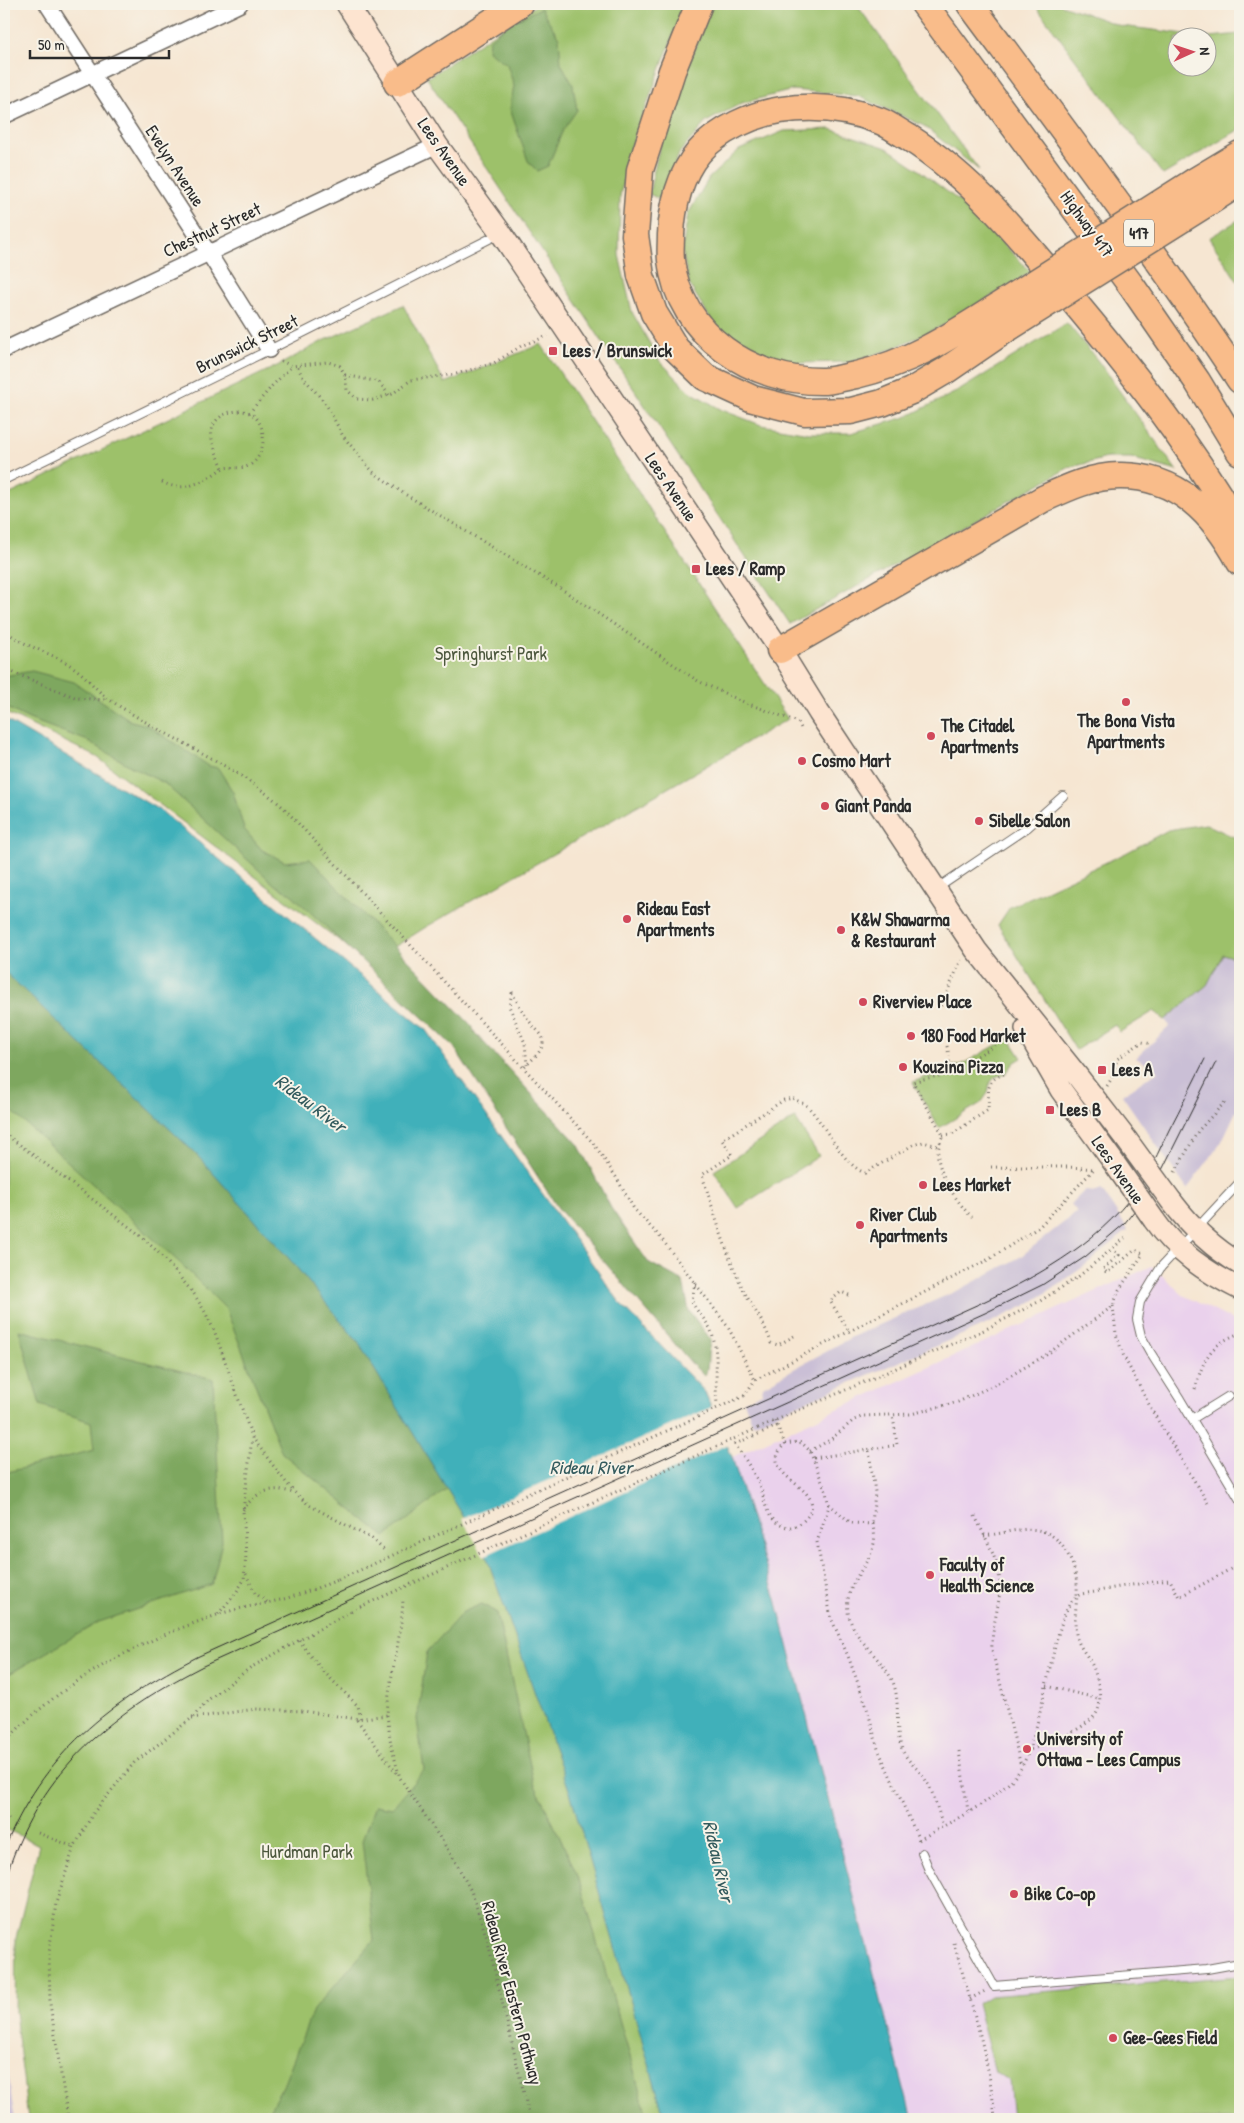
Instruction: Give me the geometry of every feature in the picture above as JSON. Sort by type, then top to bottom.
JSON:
[{"type":"highway","points":[[397,83],[518,4]]},
{"type":"highway","points":[[699,4],[672,71],[640,170],[635,235],[644,285],[654,313],[676,349],[705,377],[753,399],[804,412],[851,411],[882,403],[911,391],[946,372],[998,320]]},
{"type":"highway","name":"Highway 417","points":[[924,4],[1128,280],[1197,381],[1240,452]]},
{"type":"highway","name":"417","points":[[970,4],[1116,200],[1192,306],[1240,380]]},
{"type":"highway","points":[[1240,154],[1202,192],[998,320],[945,340],[915,356],[885,368],[826,381],[786,378],[747,365],[714,344],[691,315],[677,289],[671,260],[672,215],[682,181],[698,152],[726,130],[762,112],[802,106],[845,110],[883,122],[920,145],[962,176],[1000,214],[1086,315],[1160,410],[1223,500],[1240,531]]},
{"type":"highway","points":[[1202,192],[1240,182]]},
{"type":"highway","points":[[780,650],[1043,499],[1068,488],[1097,479],[1119,476],[1149,480],[1189,497],[1219,526],[1240,562]]},
{"type":"main road","name":"Lees Avenue","points":[[347,4],[437,145],[501,233],[564,327],[780,650],[820,714],[976,950],[1097,1101],[1195,1230],[1216,1248],[1240,1264]]},
{"type":"main road","name":"Lees Avenue","points":[[993,972],[1104,1161],[1162,1232],[1178,1248],[1202,1269],[1240,1289]]},
{"type":"street","name":"Evelyn Avenue","points":[[47,4],[208,252],[269,350]]},
{"type":"street","points":[[4,116],[91,73],[240,4]]},
{"type":"street","name":"Chestnut Street","points":[[4,350],[437,145]]},
{"type":"lane","name":"Brunswick Street","points":[[4,480],[269,350],[501,233]]},
{"type":"lane","points":[[936,889],[1028,827],[1063,796]]},
{"type":"lane","points":[[1240,1182],[1161,1267],[1140,1302],[1137,1319],[1145,1344],[1240,1500]]},
{"type":"lane","points":[[1192,1419],[1229,1396]]},
{"type":"lane","points":[[922,1853],[929,1870],[994,1986],[1207,1969],[1240,1963]]},
{"type":"path","points":[[269,350],[279,360],[292,366],[298,367],[328,362],[340,366],[345,375],[348,390],[358,399],[373,400],[389,395],[411,380],[456,374],[494,363],[523,346],[564,327]]},
{"type":"path","points":[[249,413],[292,366]]},
{"type":"path","points":[[298,367],[302,376],[326,404],[343,436],[373,472],[403,493],[566,592],[698,680],[746,703],[798,722],[801,728]]},
{"type":"path","points":[[345,375],[379,382],[389,395]]},
{"type":"path","points":[[162,482],[172,487],[198,484],[223,468],[237,470],[253,463],[262,448],[262,429],[259,421],[249,413],[230,412],[220,418],[212,427],[212,444],[223,468]]},
{"type":"path","points":[[4,629],[17,639],[55,655],[74,667],[109,700],[242,776],[270,796],[526,1067],[594,1144],[634,1209],[661,1238],[728,1327],[755,1380]]},
{"type":"path","points":[[4,670],[77,698],[109,700]]},
{"type":"path","points":[[941,1006],[961,960]]},
{"type":"path","points":[[512,992],[528,1020],[541,1034],[543,1039],[543,1044],[526,1067],[525,1043],[509,1006],[512,992]]},
{"type":"path","points":[[949,1066],[959,1066],[1009,1038]]},
{"type":"path","points":[[1097,1101],[1110,1083],[1117,1059],[1142,1042],[1152,1044]]},
{"type":"path","points":[[943,1135],[912,1082],[926,1077],[941,1076],[948,1071],[951,1062],[947,1046]]},
{"type":"path","points":[[943,1135],[952,1134],[988,1110],[990,1083],[995,1077],[1006,1073]]},
{"type":"path","points":[[794,1336],[778,1345],[771,1343],[767,1330],[742,1288],[729,1258],[702,1176],[732,1156],[722,1140],[784,1100],[792,1098],[808,1106],[842,1153],[859,1170],[865,1172],[913,1145],[923,1142],[938,1146]]},
{"type":"path","points":[[1176,1172],[1198,1131],[1225,1102]]},
{"type":"path","points":[[4,1134],[146,1240],[162,1256],[205,1312],[214,1330],[252,1437],[283,1479],[309,1504],[372,1539],[384,1550]]},
{"type":"path","points":[[943,1135],[938,1146],[938,1158],[960,1206],[972,1217]]},
{"type":"path","points":[[990,1168],[1048,1168],[1104,1161]]},
{"type":"path","points":[[4,1743],[46,1703],[80,1678],[134,1649],[217,1615],[282,1599],[338,1580],[744,1396],[755,1380],[991,1258],[1021,1240],[1039,1226],[1104,1161]]},
{"type":"path","points":[[68,2119],[50,2004],[49,1954],[56,1903],[74,1847],[94,1812],[134,1763],[192,1718],[208,1700],[250,1668],[351,1611],[774,1420],[984,1330],[1040,1302],[1113,1249],[1125,1238]]},
{"type":"path","points":[[1113,1249],[1119,1256],[1103,1269],[1107,1273],[1135,1250],[1143,1254],[1119,1290],[1113,1306],[1116,1334],[1124,1357],[1154,1414],[1209,1505]]},
{"type":"path","points":[[695,1282],[692,1301],[694,1307],[711,1329],[716,1350],[717,1402]]},
{"type":"path","points":[[849,1295],[841,1292],[830,1300],[849,1331]]},
{"type":"path","points":[[810,1451],[830,1440],[854,1420],[864,1416],[893,1415],[921,1411],[970,1398],[1046,1355],[1113,1306]]},
{"type":"path","points":[[1196,1389],[1201,1368],[1208,1352],[1218,1343],[1240,1333]]},
{"type":"path","points":[[814,1458],[869,1451],[897,1445],[893,1415]]},
{"type":"path","points":[[774,1420],[785,1444]]},
{"type":"path","points":[[777,1426],[735,1444],[760,1485],[771,1516],[778,1523],[789,1527],[803,1522],[808,1516],[811,1504],[808,1494],[785,1476],[778,1465],[778,1454],[785,1444],[798,1442],[802,1443],[814,1458],[828,1503],[827,1516],[817,1542],[831,1618],[868,1708],[878,1749],[919,1840],[922,1853]]},
{"type":"path","points":[[217,1615],[240,1588],[245,1572],[246,1554],[243,1511],[252,1437]]},
{"type":"path","points":[[869,1451],[875,1492],[872,1524],[875,1539],[874,1546],[848,1595],[850,1620],[855,1630],[892,1681],[897,1703],[902,1751],[925,1778],[930,1787],[943,1826]]},
{"type":"path","points":[[243,1511],[252,1498],[265,1491],[282,1490],[298,1495]]},
{"type":"path","points":[[828,1503],[851,1523],[872,1524]]},
{"type":"path","points":[[975,1516],[996,1565],[999,1579],[1000,1589],[992,1639],[994,1662],[1021,1767]]},
{"type":"path","points":[[984,1536],[1031,1530],[1048,1532],[1060,1542],[1072,1563],[1076,1575],[1075,1620],[1077,1638],[1079,1646],[1093,1668],[1100,1699],[1096,1714],[1085,1724],[1042,1747],[1028,1750]]},
{"type":"path","points":[[919,1840],[996,1795],[1008,1784],[1021,1767],[1036,1731],[1062,1622],[1071,1601],[1076,1597],[1119,1586],[1170,1580],[1179,1597],[1240,1564]]},
{"type":"path","points":[[245,1572],[255,1593],[267,1602]]},
{"type":"path","name":"Rideau River Eastern Pathway","points":[[403,1598],[402,1621],[390,1680],[387,1715],[391,1745],[400,1778],[454,1859],[471,1891],[487,1938],[530,2119]]},
{"type":"path","points":[[299,1640],[321,1669],[358,1706],[359,1719],[400,1778]]},
{"type":"path","points":[[1047,1686],[1100,1699]]},
{"type":"path","points":[[192,1718],[256,1709],[303,1711],[359,1719],[387,1715]]},
{"type":"path","points":[[959,1751],[968,1811]]},
{"type":"path","points":[[4,1816],[9,1819]]},
{"type":"path","points":[[38,1833],[74,1847]]},
{"type":"path","points":[[953,1911],[948,1922],[984,2048],[995,2119]]},
{"type":"shaded area","points":[[1240,919],[1240,1103],[1221,1143],[1187,1189],[1122,1095],[1158,1071],[1136,1058],[1170,1026],[1165,1020],[1207,985]]},
{"type":"shaded area","points":[[1101,1189],[1128,1230],[1083,1267],[1049,1291],[1027,1305],[985,1325],[753,1424],[744,1401],[762,1393],[763,1386],[852,1337],[961,1289],[1020,1257],[1077,1212],[1071,1204],[1084,1191],[1097,1192]]},
{"type":"shaded area","name":"University of Ottawa - Lees Campus","points":[[1152,1266],[1183,1295],[1240,1324],[1240,2119],[912,2119],[732,1457]]},
{"type":"shaded area","points":[[4,2040],[12,2102],[15,2119],[4,2119]]},
{"type":"green space","points":[[538,4],[685,4],[632,144],[620,196],[619,255],[632,312],[659,360],[689,391],[722,410],[761,425],[809,433],[851,433],[906,417],[960,390],[1067,323],[1098,361],[1177,471],[1131,458],[1107,458],[1068,468],[790,624],[427,78]]},
{"type":"green space","points":[[711,4],[856,4],[979,170],[924,126],[858,96],[793,90],[742,103],[706,122],[680,152],[659,199],[649,194],[669,115]]},
{"type":"green space","points":[[1034,4],[1059,4],[1121,26],[1166,32],[1166,78],[1216,78],[1216,36],[1240,34],[1240,129],[1163,175]]},
{"type":"green space","points":[[541,8],[559,38],[561,63],[573,85],[577,110],[563,130],[548,166],[537,171],[528,161],[510,109],[514,86],[507,64],[488,51],[489,40],[509,23]]},
{"type":"green space","points":[[831,129],[887,148],[915,167],[967,207],[1031,272],[946,324],[891,349],[850,362],[798,363],[754,354],[719,333],[689,284],[682,251],[688,214],[709,178],[739,150],[784,131]]},
{"type":"green space","points":[[1240,219],[1240,285],[1209,238]]},
{"type":"green space","name":"Springhurst Park","points":[[403,305],[445,383],[541,344],[788,719],[426,927],[369,963],[97,757],[4,712],[4,497],[281,364],[321,342]]},
{"type":"green space","points":[[32,671],[74,682],[131,721],[147,725],[209,766],[218,768],[233,792],[244,829],[262,850],[285,862],[310,859],[472,1026],[475,1033],[578,1144],[611,1208],[648,1262],[683,1281],[689,1311],[711,1340],[705,1376],[693,1365],[558,1208],[454,1047],[291,894],[275,885],[164,783],[88,741],[29,719],[5,707],[4,676]]},
{"type":"green space","points":[[1206,824],[1240,840],[1240,941],[1232,957],[1223,954],[1207,985],[1165,1020],[1154,1011],[1120,1032],[1115,1025],[1076,1050],[998,925],[1010,907],[1126,853],[1168,830]]},
{"type":"green space","name":"Hurdman Park","points":[[4,971],[358,1342],[485,1552],[571,1795],[665,2119],[28,2119],[15,2012],[16,1938],[39,1845],[4,1828]]},
{"type":"green space","points":[[4,971],[196,1154],[293,1263],[358,1342],[447,1489],[385,1537],[282,1453],[226,1309],[180,1263],[4,1104]]},
{"type":"green space","points":[[1009,1038],[1022,1058],[1015,1062],[1006,1073],[995,1077],[990,1083],[988,1093],[981,1103],[939,1128],[913,1082],[926,1077],[941,1076],[949,1066],[959,1066]]},
{"type":"green space","points":[[795,1118],[819,1156],[738,1208],[714,1171]]},
{"type":"green space","points":[[19,1330],[213,1379],[222,1542],[212,1584],[99,1622],[4,1677],[4,1473],[94,1450],[91,1422],[40,1405]]},
{"type":"green space","points":[[482,1604],[497,1613],[534,1783],[578,1876],[648,2119],[264,2119],[283,2086],[313,2010],[374,1940],[362,1841],[375,1805],[392,1808],[424,1770],[417,1719],[427,1652],[463,1612]]},
{"type":"green space","name":"Gee-Gees Field","points":[[1240,1976],[1240,2119],[1013,2119],[1009,2080],[995,2072],[977,2004],[990,1996]]},
{"type":"water","name":"Rideau River","points":[[4,719],[161,811],[425,1029],[621,1304],[705,1392],[732,1457],[776,1599],[912,2119],[665,2119],[571,1795],[485,1552],[358,1342],[293,1263],[196,1154],[4,971]]},
{"type":"pier","points":[[714,1406],[729,1444],[484,1556],[462,1519]]},
{"type":"tram line","points":[[4,1850],[20,1816],[38,1785],[59,1758],[82,1734],[108,1712],[166,1674],[199,1656],[981,1303],[1028,1279],[1072,1252],[1112,1219],[1145,1178],[1205,1059]]},
{"type":"tram line","points":[[4,1883],[18,1844],[35,1810],[79,1752],[135,1706],[168,1685],[203,1666],[985,1313],[1042,1285],[1085,1257],[1124,1224],[1154,1186],[1216,1062]]},
{"type":"tram line","points":[[4,2111],[5,2119]]},
{"type":"place","name":"Lees / Brunswick","points":[[553,351]]},
{"type":"place","name":"Lees / Ramp","points":[[696,569]]},
{"type":"place","name":"The Bona Vista Apartments","points":[[1126,702]]},
{"type":"place","name":"The Citadel Apartments","points":[[931,736]]},
{"type":"place","name":"Cosmo Mart","points":[[802,761]]},
{"type":"place","name":"Giant Panda","points":[[825,806]]},
{"type":"place","name":"Sibelle Salon","points":[[979,821]]},
{"type":"place","name":"Rideau East Apartments","points":[[627,919]]},
{"type":"place","name":"K&W Shawarma & Restaurant","points":[[841,930]]},
{"type":"place","name":"Riverview Place","points":[[863,1002]]},
{"type":"place","name":"180 Food Market","points":[[911,1036]]},
{"type":"place","name":"Kouzina Pizza","points":[[903,1067]]},
{"type":"place","name":"Lees A","points":[[1102,1070]]},
{"type":"place","name":"Lees B","points":[[1050,1110]]},
{"type":"place","name":"Lees Market","points":[[923,1185]]},
{"type":"place","name":"River Club Apartments","points":[[860,1225]]},
{"type":"place","name":"Faculty of Health Science","points":[[930,1575]]},
{"type":"place","name":"University of Ottawa - Lees Campus","points":[[1027,1749]]},
{"type":"place","name":"Bike Co-op","points":[[1014,1894]]},
{"type":"place","name":"Gee-Gees Field","points":[[1113,2038]]}]
